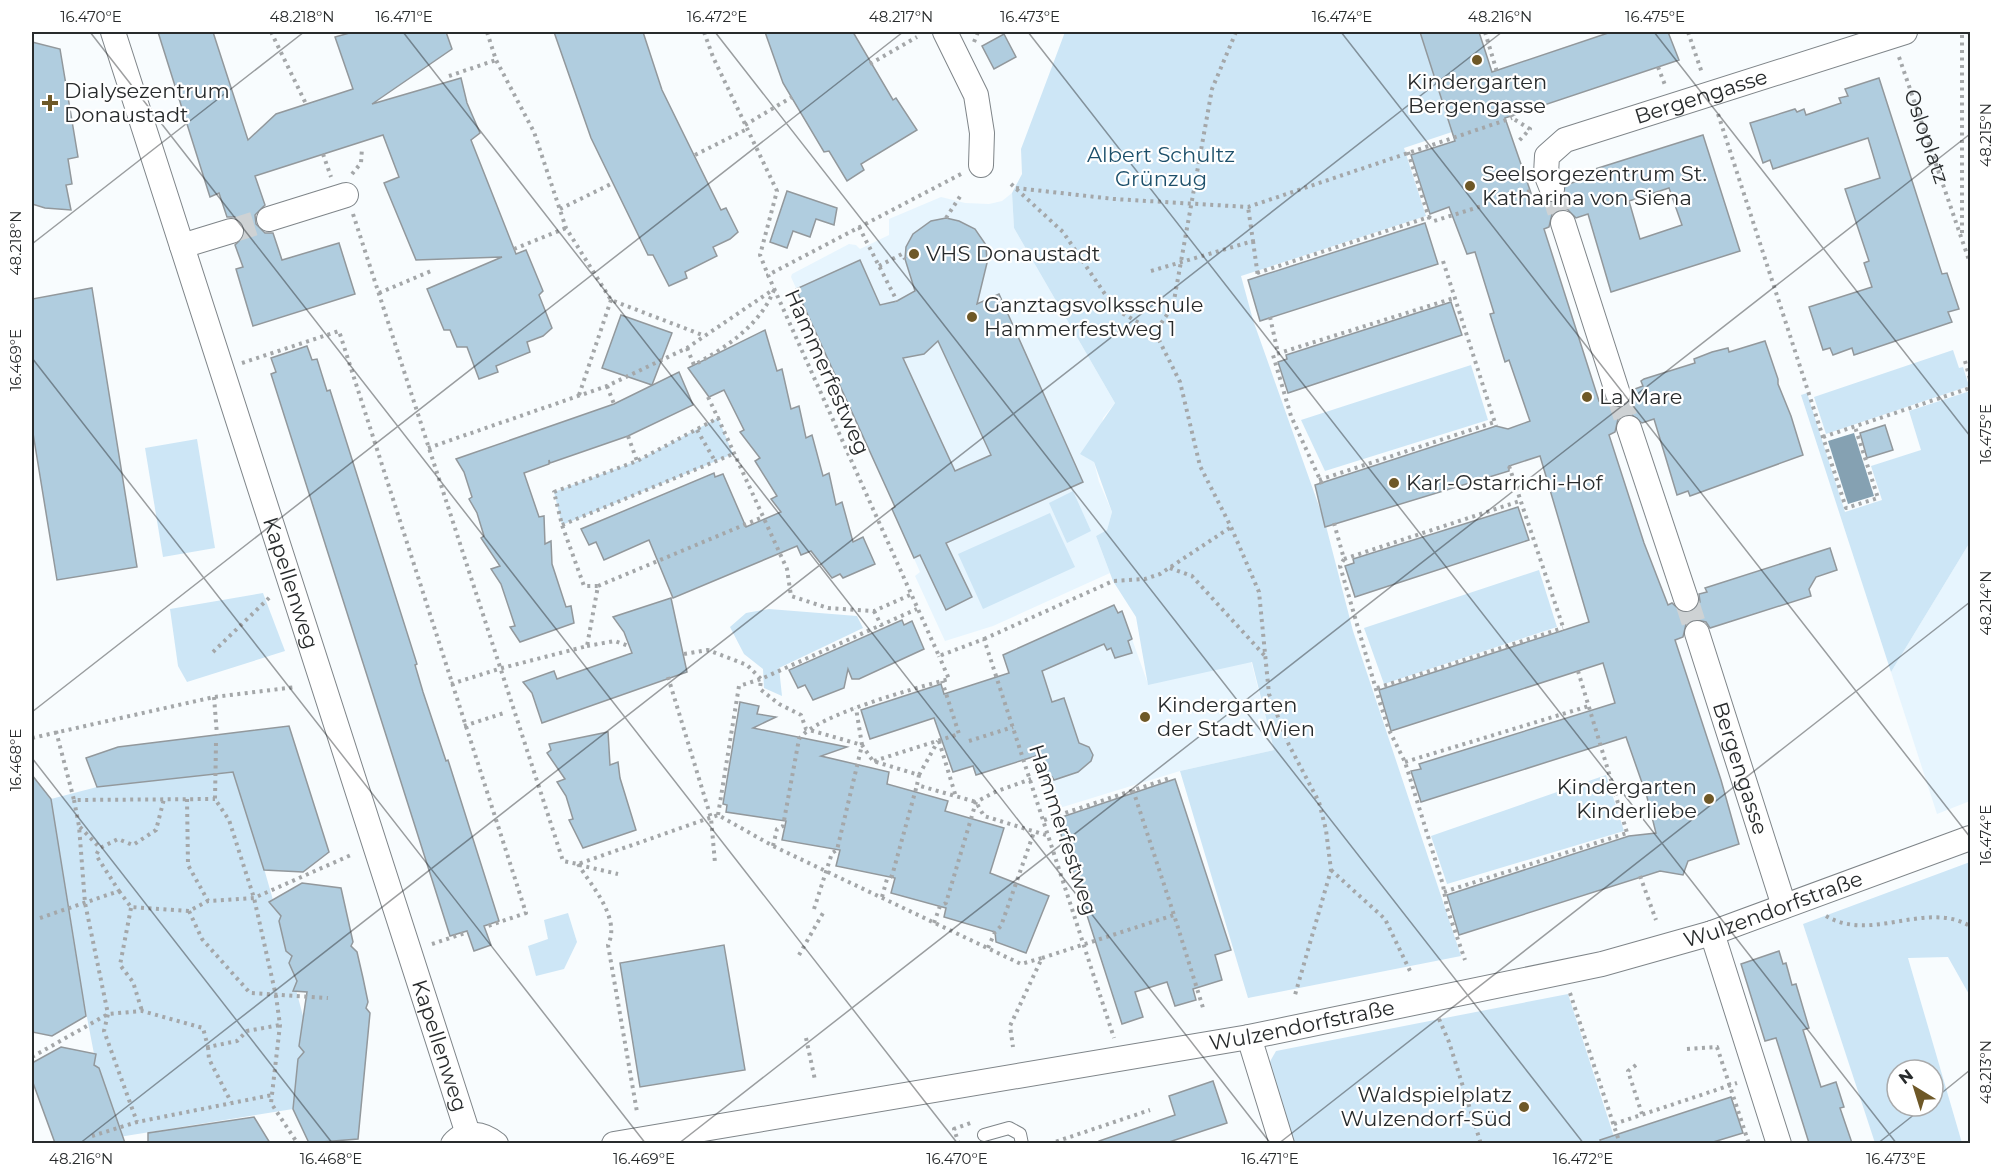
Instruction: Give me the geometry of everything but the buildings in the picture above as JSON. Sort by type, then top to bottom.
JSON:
[{"type":"street","name":"Kapellenweg","points":[[113,32],[182,246],[460,1139]]},
{"type":"street","points":[[945,32],[976,95],[982,133],[981,165]]},
{"type":"street","name":"Bergengasse","points":[[1542,190],[1547,156],[1564,140],[1895,33]]},
{"type":"street","points":[[269,219],[347,186]]},
{"type":"street","points":[[1563,223],[1618,394]]},
{"type":"street","points":[[182,246],[231,231]]},
{"type":"street","points":[[1629,428],[1686,599]]},
{"type":"street","name":"Bergengasse","points":[[1696,633],[1784,906]]},
{"type":"street","name":"Wulzendorfstraße","points":[[614,1143],[1249,1036],[1602,964],[1712,933],[1971,838]]},
{"type":"street","points":[[1712,933],[1779,1143]]},
{"type":"street","points":[[1249,1036],[1282,1143]]},
{"type":"street","points":[[460,1139],[487,1136],[496,1143]]},
{"type":"lane","points":[[984,1135],[1009,1128],[1020,1134],[1022,1143]]},
{"type":"path","points":[[271,32],[306,104]]},
{"type":"path","points":[[487,32],[496,60],[534,132],[566,228],[611,300],[705,336]]},
{"type":"path","points":[[704,32],[713,57],[777,191],[760,255],[768,275]]},
{"type":"path","points":[[974,42],[978,32]]},
{"type":"path","points":[[1155,332],[1173,306],[1183,262],[1190,202],[1212,89],[1236,32]]},
{"type":"path","points":[[1485,32],[1497,72]]},
{"type":"path","points":[[1688,32],[1711,92],[1846,508],[1878,498],[1855,427]]},
{"type":"path","points":[[1962,32],[1962,236]]},
{"type":"path","name":"Osloplatz","points":[[1895,33],[1971,263]]},
{"type":"path","points":[[870,64],[917,37]]},
{"type":"path","points":[[449,76],[496,60]]},
{"type":"path","points":[[1658,67],[1665,86]]},
{"type":"path","points":[[695,155],[746,127],[792,97]]},
{"type":"path","points":[[1016,188],[1114,199],[1248,207],[1511,116],[1530,129],[1517,143]]},
{"type":"path","points":[[362,148],[361,163],[347,186],[428,448],[502,668],[563,861],[618,874]]},
{"type":"path","points":[[1408,152],[1429,219]]},
{"type":"path","name":"Hammerfestweg","points":[[942,681],[949,679],[768,275],[981,165]]},
{"type":"path","points":[[560,209],[613,183]]},
{"type":"path","points":[[1011,184],[1063,232],[1115,309],[1155,332],[1180,382],[1200,466],[1232,527],[1259,592],[1269,694],[1289,745],[1319,802],[1330,870],[1294,994]]},
{"type":"path","points":[[1248,207],[1258,275],[1429,219],[1434,221],[1542,190]]},
{"type":"path","points":[[946,219],[961,195]]},
{"type":"path","points":[[859,227],[897,301]]},
{"type":"path","points":[[514,249],[566,228]]},
{"type":"path","points":[[1151,271],[1253,241]]},
{"type":"path","points":[[879,266],[902,254],[905,259]]},
{"type":"path","points":[[1443,261],[1496,424],[1321,482],[1291,416],[1273,355],[1454,298]]},
{"type":"path","points":[[379,293],[431,271]]},
{"type":"path","points":[[428,448],[607,386],[687,348],[774,289]]},
{"type":"path","points":[[687,348],[694,365],[725,348],[766,309],[774,289]]},
{"type":"path","points":[[579,395],[611,300]]},
{"type":"path","points":[[1270,317],[1278,353]]},
{"type":"path","points":[[242,363],[339,331],[464,726],[526,913],[485,927]]},
{"type":"path","points":[[1965,361],[1970,378]]},
{"type":"path","points":[[607,386],[614,404]]},
{"type":"path","points":[[1823,437],[1971,388]]},
{"type":"path","points":[[708,397],[787,569],[791,596],[828,608],[874,611],[910,595]]},
{"type":"path","points":[[718,418],[637,461],[554,492],[562,525],[584,586],[598,586],[763,517]]},
{"type":"path","points":[[697,430],[715,461]]},
{"type":"path","points":[[628,436],[637,461]]},
{"type":"path","points":[[562,525],[733,454]]},
{"type":"path","points":[[1377,688],[1563,629],[1509,466]]},
{"type":"path","points":[[1466,960],[1444,892],[1445,884],[1405,762],[1389,730],[1340,566],[1344,559],[1520,501]]},
{"type":"path","points":[[1334,524],[1344,559]]},
{"type":"path","points":[[939,656],[984,639],[1113,581],[1145,579],[1170,568],[1232,527]]},
{"type":"path","points":[[1170,568],[1192,576],[1266,657]]},
{"type":"path","points":[[587,646],[598,586]]},
{"type":"path","points":[[213,652],[270,597]]},
{"type":"path","points":[[718,815],[739,686],[761,680],[917,609]]},
{"type":"path","points":[[874,611],[881,625]]},
{"type":"path","name":"Hammerfestweg","points":[[984,639],[1113,1031]]},
{"type":"path","points":[[451,684],[587,646],[615,641],[629,646]]},
{"type":"path","points":[[684,654],[708,650],[747,665],[761,680],[760,689],[779,704],[801,715],[806,729]]},
{"type":"path","points":[[1444,892],[1628,834],[1578,671]]},
{"type":"path","points":[[668,677],[711,818],[715,863]]},
{"type":"path","points":[[773,846],[777,828],[783,826],[799,739],[806,729],[856,708],[942,681],[959,734],[873,761]]},
{"type":"path","points":[[32,738],[214,697],[296,687]]},
{"type":"path","points":[[214,697],[217,735]]},
{"type":"path","points":[[1405,762],[1589,706]]},
{"type":"path","points":[[814,909],[828,872],[832,853],[837,850],[862,746],[856,708]]},
{"type":"path","points":[[464,726],[504,713]]},
{"type":"path","points":[[969,741],[1013,726]]},
{"type":"path","points":[[806,729],[862,746],[873,761],[919,775]]},
{"type":"path","points":[[56,731],[79,826],[85,903],[108,1014],[104,1031],[137,1122]]},
{"type":"path","points":[[882,897],[887,879],[892,876],[919,775],[939,741]]},
{"type":"path","points":[[939,741],[956,796]]},
{"type":"path","points":[[216,743],[214,799],[229,820],[254,898],[276,996],[280,1025],[272,1103],[298,1143]]},
{"type":"path","points":[[1044,820],[1170,778]]},
{"type":"path","points":[[934,923],[940,906],[946,903],[976,802],[995,792],[1031,779]]},
{"type":"path","points":[[916,785],[976,802],[984,816],[1049,836]]},
{"type":"path","points":[[1133,790],[1204,1011]]},
{"type":"path","points":[[142,1011],[133,982],[120,965],[131,908],[96,855],[100,848],[118,839],[134,845],[156,830],[164,799]]},
{"type":"path","points":[[187,799],[188,865],[208,901]]},
{"type":"path","points":[[74,800],[214,799]]},
{"type":"path","points":[[578,864],[718,815]]},
{"type":"path","points":[[718,815],[773,846],[1021,964],[1173,915]]},
{"type":"path","points":[[79,826],[100,848]]},
{"type":"path","points":[[988,948],[995,932],[1001,926],[1034,832]]},
{"type":"path","points":[[131,908],[189,911],[208,901],[254,898],[351,855]]},
{"type":"path","points":[[578,864],[611,920],[613,935],[608,945],[637,1112]]},
{"type":"path","points":[[1330,870],[1385,919],[1410,971]]},
{"type":"path","points":[[1640,876],[1656,920]]},
{"type":"path","points":[[40,918],[119,891]]},
{"type":"path","points":[[189,911],[202,939],[250,993],[328,998]]},
{"type":"path","points":[[800,955],[823,913]]},
{"type":"path","points":[[1822,913],[1852,925],[1872,927],[1942,916],[1971,926]]},
{"type":"path","points":[[432,944],[468,932]]},
{"type":"path","points":[[1013,1047],[1010,1026],[1042,958]]},
{"type":"path","points":[[1569,990],[1620,1143]]},
{"type":"path","points":[[1432,998],[1449,1042],[1480,1143]]},
{"type":"path","points":[[32,1056],[108,1014],[142,1011],[203,1028],[209,1059],[231,1102]]},
{"type":"path","points":[[208,1047],[237,1041],[247,1031],[280,1025]]},
{"type":"path","points":[[806,1038],[815,1080]]},
{"type":"path","points":[[1686,1049],[1717,1047],[1749,1143]]},
{"type":"path","points":[[1636,1065],[1628,1071],[1642,1114]]},
{"type":"path","points":[[1614,1124],[1747,1080]]},
{"type":"path","points":[[92,1136],[137,1122],[272,1095]]},
{"type":"path","points":[[1049,1143],[1150,1110]]},
{"type":"path","points":[[959,1143],[954,1129],[979,1120]]},
{"type":"shaded area","points":[[1012,193],[1014,228],[1115,403],[1103,418],[1094,462],[1099,482],[1112,512],[1107,530],[1096,536],[1110,573],[993,626],[945,641],[915,576],[920,572],[892,509],[895,507],[791,277],[792,274],[849,244],[856,245],[860,249],[889,235],[889,219],[941,197],[965,203],[989,204],[1002,201]]},
{"type":"shaded area","points":[[1854,433],[1874,496],[1848,504],[1828,441]]},
{"type":"shaded area","points":[[1970,542],[1970,801],[1937,814],[1891,672]]},
{"type":"shaded area","name":"Kindergarten der Stadt Wien","points":[[1114,605],[1118,613],[1122,611],[1148,684],[1251,661],[1274,750],[1180,771],[1053,810],[1003,655]]},
{"type":"green space","name":"Albert Schultz Grünzug","points":[[1065,32],[1420,32],[1452,132],[1404,148],[1426,216],[1241,276],[1253,320],[1326,526],[1353,631],[1461,956],[1248,998],[1180,771],[1274,750],[1252,662],[1148,685],[1136,617],[1113,581],[1096,536],[1107,530],[1112,512],[1094,462],[1080,454],[1115,403],[1014,228],[1012,193],[1022,174],[1021,149]]},
{"type":"green space","points":[[1953,350],[1959,368],[1963,367],[1969,386],[1826,434],[1814,397]]},
{"type":"green space","points":[[1471,365],[1488,420],[1325,471],[1301,420]]},
{"type":"green space","points":[[1970,391],[1970,542],[1891,672],[1801,395],[1807,393],[1845,512],[1882,500],[1871,466],[1921,450],[1909,411]]},
{"type":"green space","points":[[718,418],[733,454],[562,525],[554,492],[637,461]]},
{"type":"green space","points":[[197,439],[215,548],[163,557],[145,448]]},
{"type":"green space","points":[[1073,491],[1091,531],[1067,543],[1049,503]]},
{"type":"green space","points":[[1050,513],[1075,567],[983,609],[958,554]]},
{"type":"green space","points":[[1539,570],[1557,627],[1384,684],[1364,628]]},
{"type":"green space","points":[[263,593],[285,651],[187,682],[178,666],[170,609]]},
{"type":"green space","points":[[769,609],[857,616],[863,628],[779,668],[782,696],[764,688],[763,669],[744,654],[730,627],[746,613]]},
{"type":"green space","points":[[235,767],[273,900],[281,916],[280,926],[286,935],[285,947],[292,956],[289,963],[297,981],[295,986],[303,1016],[302,1024],[306,1029],[299,1045],[304,1052],[298,1059],[296,1076],[300,1082],[295,1087],[293,1109],[94,1141],[90,1130],[115,1114],[109,1105],[108,1093],[101,1084],[99,1069],[94,1065],[95,1059],[81,986],[77,981],[80,976],[63,872],[59,867],[60,855],[55,845],[57,833],[51,822],[54,817],[51,799],[97,787],[206,775]]},
{"type":"green space","points":[[1606,775],[1624,831],[1447,884],[1431,836]]},
{"type":"green space","points":[[1970,862],[1970,996],[1948,957],[1908,958],[1937,1058],[1885,1058],[1885,1118],[1945,1118],[1945,1085],[1962,1143],[1875,1143],[1803,924]]},
{"type":"green space","points":[[568,913],[577,942],[564,969],[536,976],[528,946],[548,939],[544,920]]},
{"type":"green space","points":[[1568,994],[1616,1143],[1295,1143],[1268,1065],[1276,1051]]},
{"type":"tunnel","points":[[1552,189],[1563,223]]},
{"type":"tunnel","points":[[231,231],[269,219]]},
{"type":"tunnel","points":[[1618,394],[1629,428]]},
{"type":"tunnel","points":[[1686,599],[1697,633]]},
{"type":"place","name":"Kindergarten Bergengasse","points":[[1477,60]]},
{"type":"place","name":"Dialysezentrum Donaustadt","points":[[50,103]]},
{"type":"place","name":"Seelsorgezentrum St. Katharina von Siena","points":[[1470,186]]},
{"type":"place","name":"VHS Donaustadt","points":[[914,254]]},
{"type":"place","name":"Ganztagsvolksschule Hammerfestweg 1","points":[[972,317]]},
{"type":"place","name":"La Mare","points":[[1587,397]]},
{"type":"place","name":"Karl-Ostarrichi-Hof","points":[[1394,483]]},
{"type":"place","name":"Kindergarten der Stadt Wien","points":[[1145,717]]},
{"type":"place","name":"Kindergarten Kinderliebe","points":[[1709,799]]},
{"type":"place","name":"Waldspielplatz Wulzendorf-Süd","points":[[1524,1107]]}]
